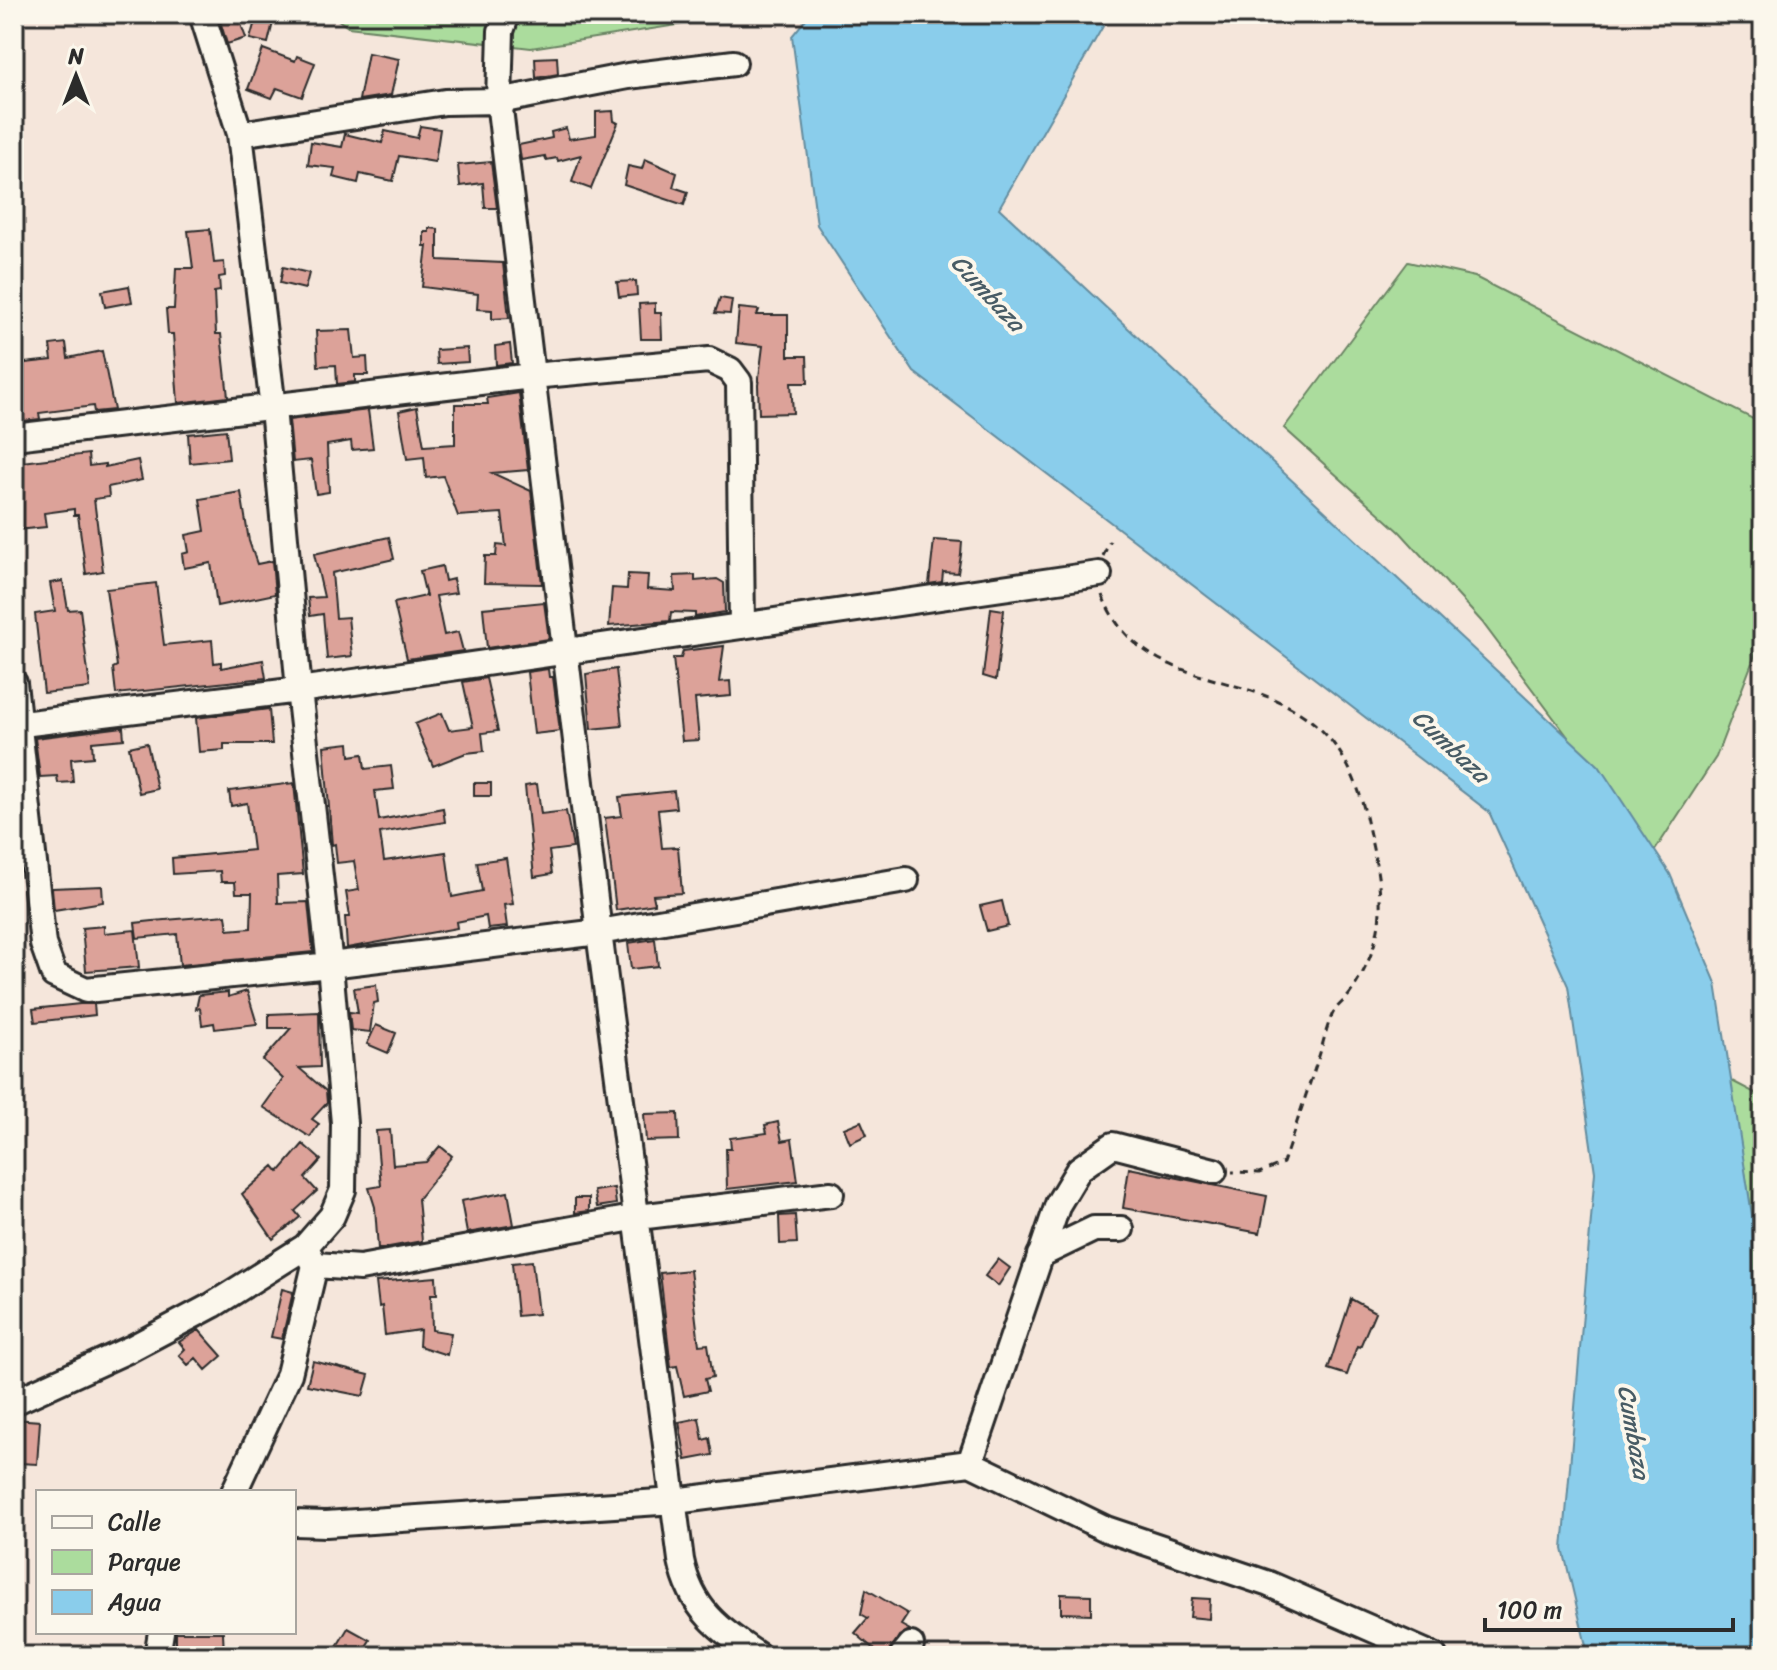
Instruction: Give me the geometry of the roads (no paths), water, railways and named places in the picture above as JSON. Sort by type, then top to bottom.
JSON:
[{"type":"street","points":[[202,14],[240,134],[273,408],[344,1123],[343,1190],[310,1256],[289,1374],[235,1490]]},
{"type":"street","points":[[507,14],[501,31],[499,101],[599,932],[687,1587],[722,1631],[759,1656]]},
{"type":"street","points":[[240,134],[445,102],[499,101],[628,76],[734,63]]},
{"type":"street","points":[[14,437],[532,376],[709,360],[730,370],[739,382],[742,626]]},
{"type":"street","points":[[17,725],[567,653],[1099,574]]},
{"type":"street","points":[[14,683],[43,944],[54,975],[71,986],[109,990],[599,932],[906,880]]},
{"type":"street","points":[[970,1463],[1040,1255],[1067,1186],[1079,1169],[1113,1145],[1214,1171]]},
{"type":"street","points":[[14,1402],[144,1342],[310,1256],[360,1268],[638,1217],[831,1194]]},
{"type":"street","points":[[1040,1255],[1094,1229],[1121,1229]]},
{"type":"street","points":[[296,1523],[326,1524],[675,1501],[970,1463],[1106,1529],[1269,1584],[1434,1656]]},
{"type":"street","points":[[157,1656],[161,1634]]},
{"type":"water","name":"Cumbaza","points":[[810,14],[1110,14],[999,208],[1599,766],[1670,874],[1716,983],[1752,1215],[1756,1402],[1751,1486],[1763,1511],[1763,1656],[1596,1656],[1587,1650],[1563,1549],[1595,1172],[1568,986],[1489,812],[914,372],[817,225],[792,36]]}]
